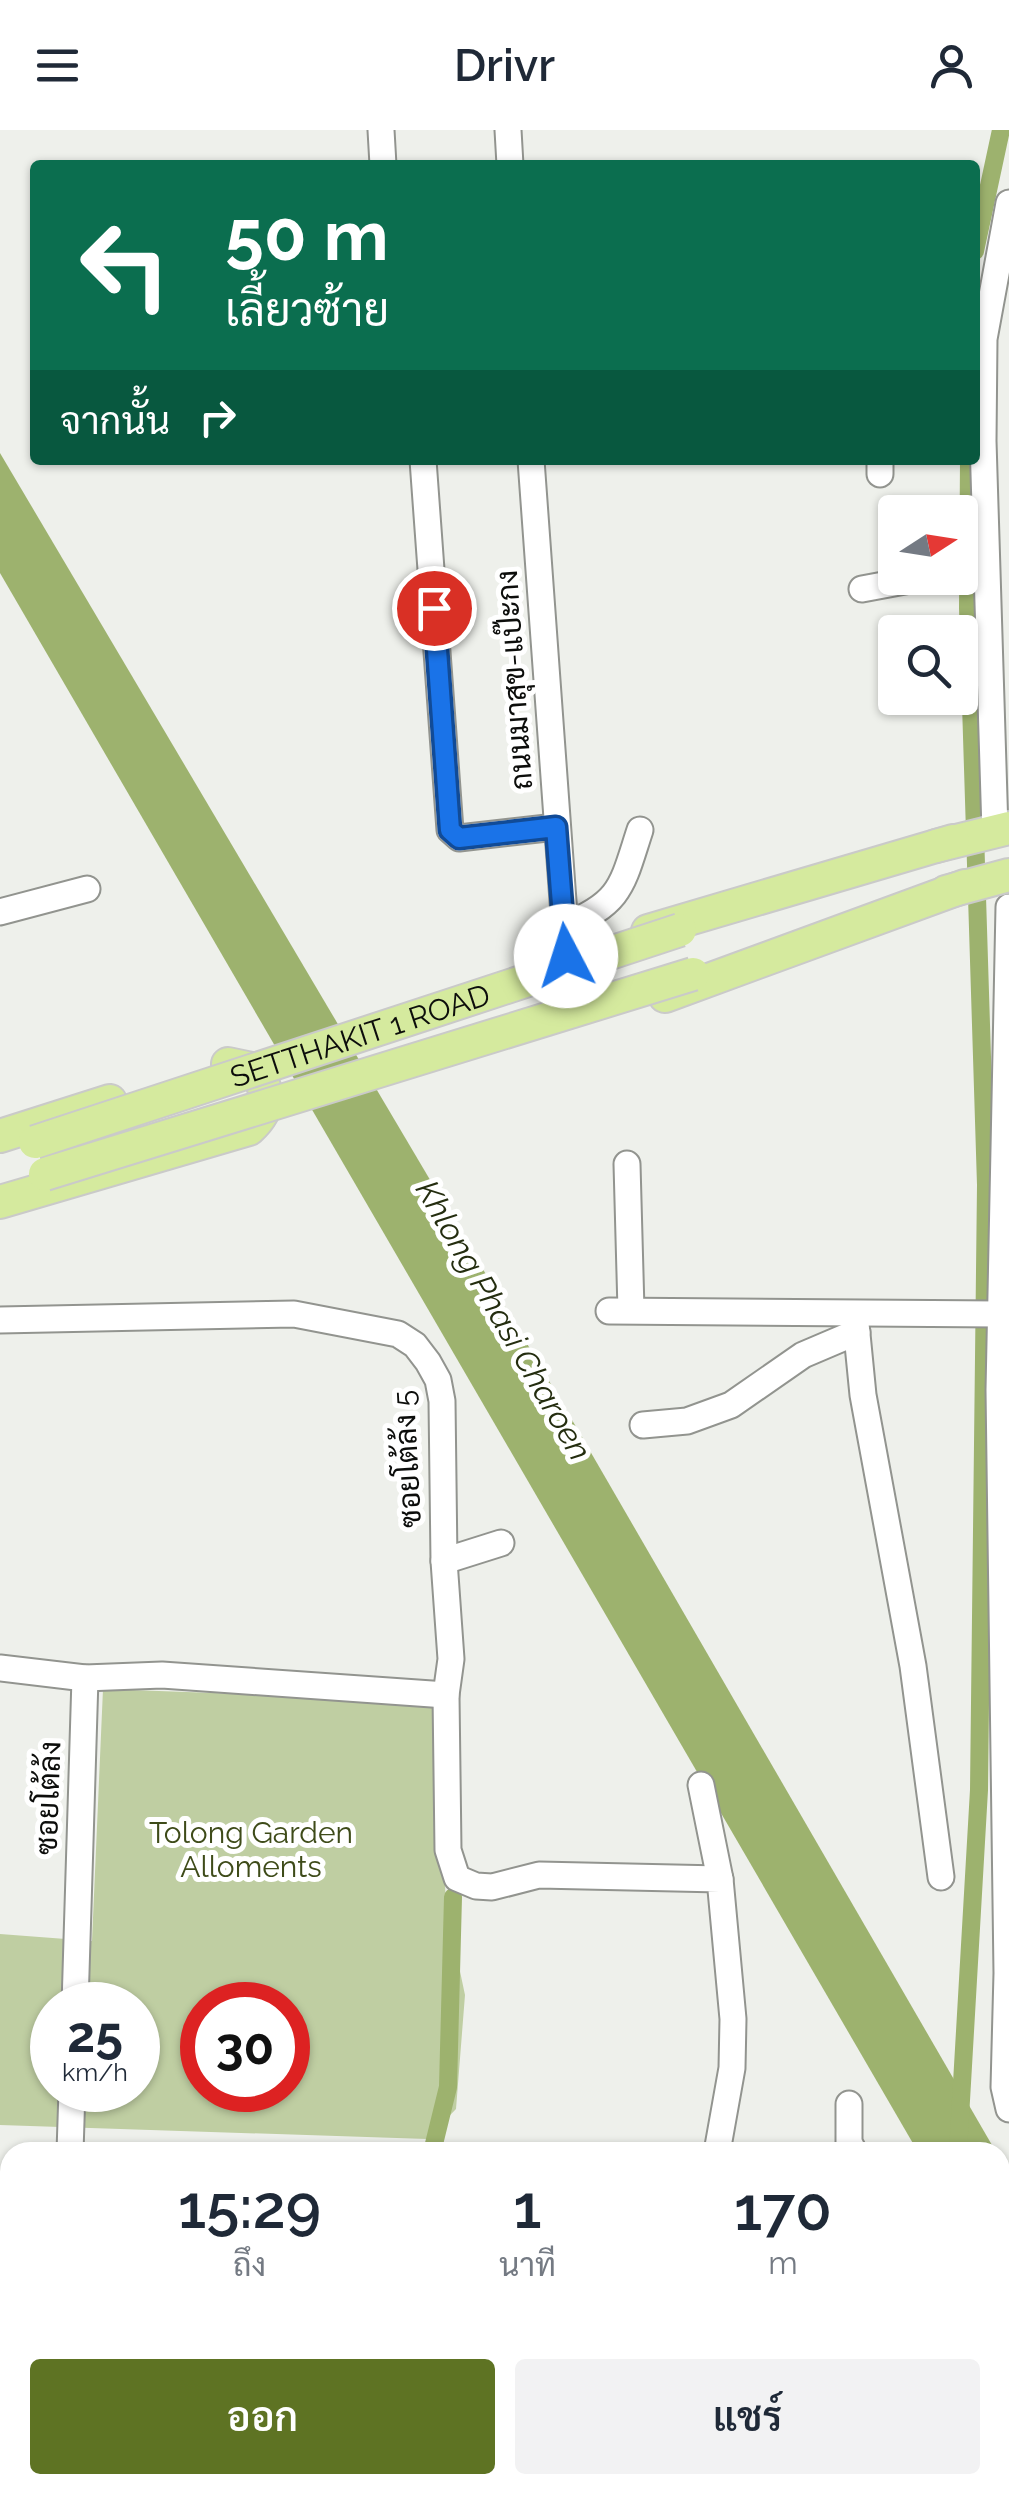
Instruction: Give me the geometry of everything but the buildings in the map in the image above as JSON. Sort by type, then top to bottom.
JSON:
[{"type":"main road","name":"SETTHAKIT 1 ROAD","points":[[0,1152],[953,841],[1002,829]]},
{"type":"main road","points":[[953,841],[565,941],[397,1007],[384,1019],[379,1041],[386,1060],[406,1074],[422,1074],[710,982],[966,886]]},
{"type":"main road","name":"SETTHAKIT 1 ROAD","points":[[0,1187],[1009,875]]},
{"type":"main road","points":[[0,1136],[226,1064],[241,1064],[252,1070],[266,1090],[265,1110],[250,1129],[0,1202]]},
{"type":"street","points":[[381,130],[384,160]]},
{"type":"street","points":[[508,130],[510,160]]},
{"type":"street","points":[[980,421],[984,339],[1009,204]]},
{"type":"street","points":[[980,456],[1002,829]]},
{"type":"street","points":[[423,465],[450,830],[459,838],[556,827]]},
{"type":"street","name":"ถนนมาสุข-แป๊ะกง","points":[[531,465],[565,941]]},
{"type":"street","points":[[978,567],[987,565]]},
{"type":"street","points":[[862,589],[878,586]]},
{"type":"street","points":[[565,941],[612,900],[640,830]]},
{"type":"street","points":[[0,912],[88,889]]},
{"type":"street","points":[[1009,907],[1005,1246],[1000,1314],[1008,1973],[1004,2087],[1009,2109]]},
{"type":"street","points":[[628,1164],[620,1310],[856,1323],[1000,1314]]},
{"type":"street","name":"ซอยโต้ล้ง 5","points":[[0,1320],[294,1314],[398,1334],[415,1345],[428,1362],[442,1401],[444,1561],[451,1659],[446,1694],[448,1850],[457,1878],[465,1884],[492,1888],[539,1875],[720,1879]]},
{"type":"street","points":[[643,1425],[687,1421],[731,1404],[856,1323]]},
{"type":"street","points":[[856,1323],[863,1395],[914,1666],[941,1877]]},
{"type":"street","points":[[444,1561],[501,1542]]},
{"type":"street","points":[[0,1668],[84,1678],[162,1675],[446,1694]]},
{"type":"street","name":"ซอยโต้ล้ง","points":[[75,1982],[84,1678]]},
{"type":"street","points":[[701,1785],[720,1879],[733,2019],[732,2068],[719,2142]]},
{"type":"street","points":[[849,2104],[849,2142]]},
{"type":"street","points":[[70,2142],[71,2112]]},
{"type":"green space","name":"Tolong Garden Alloments","points":[[103,1689],[436,1701],[446,1905],[465,1995],[456,2109],[427,2139],[0,2125],[0,1934],[92,1941]]},
{"type":"water","name":"Khlong Phasi Charoen","points":[[0,453],[568,1413],[990,2142],[912,2142],[0,573]]},
{"type":"waterway","points":[[980,228],[1001,130]]},
{"type":"waterway","points":[[959,2142],[979,1790],[986,1185],[968,608],[969,465]]},
{"type":"waterway","points":[[434,2142],[448,2087],[453,1897]]},
{"type":"route","points":[[434,608],[450,830],[459,838],[556,827],[566,956]]}]
